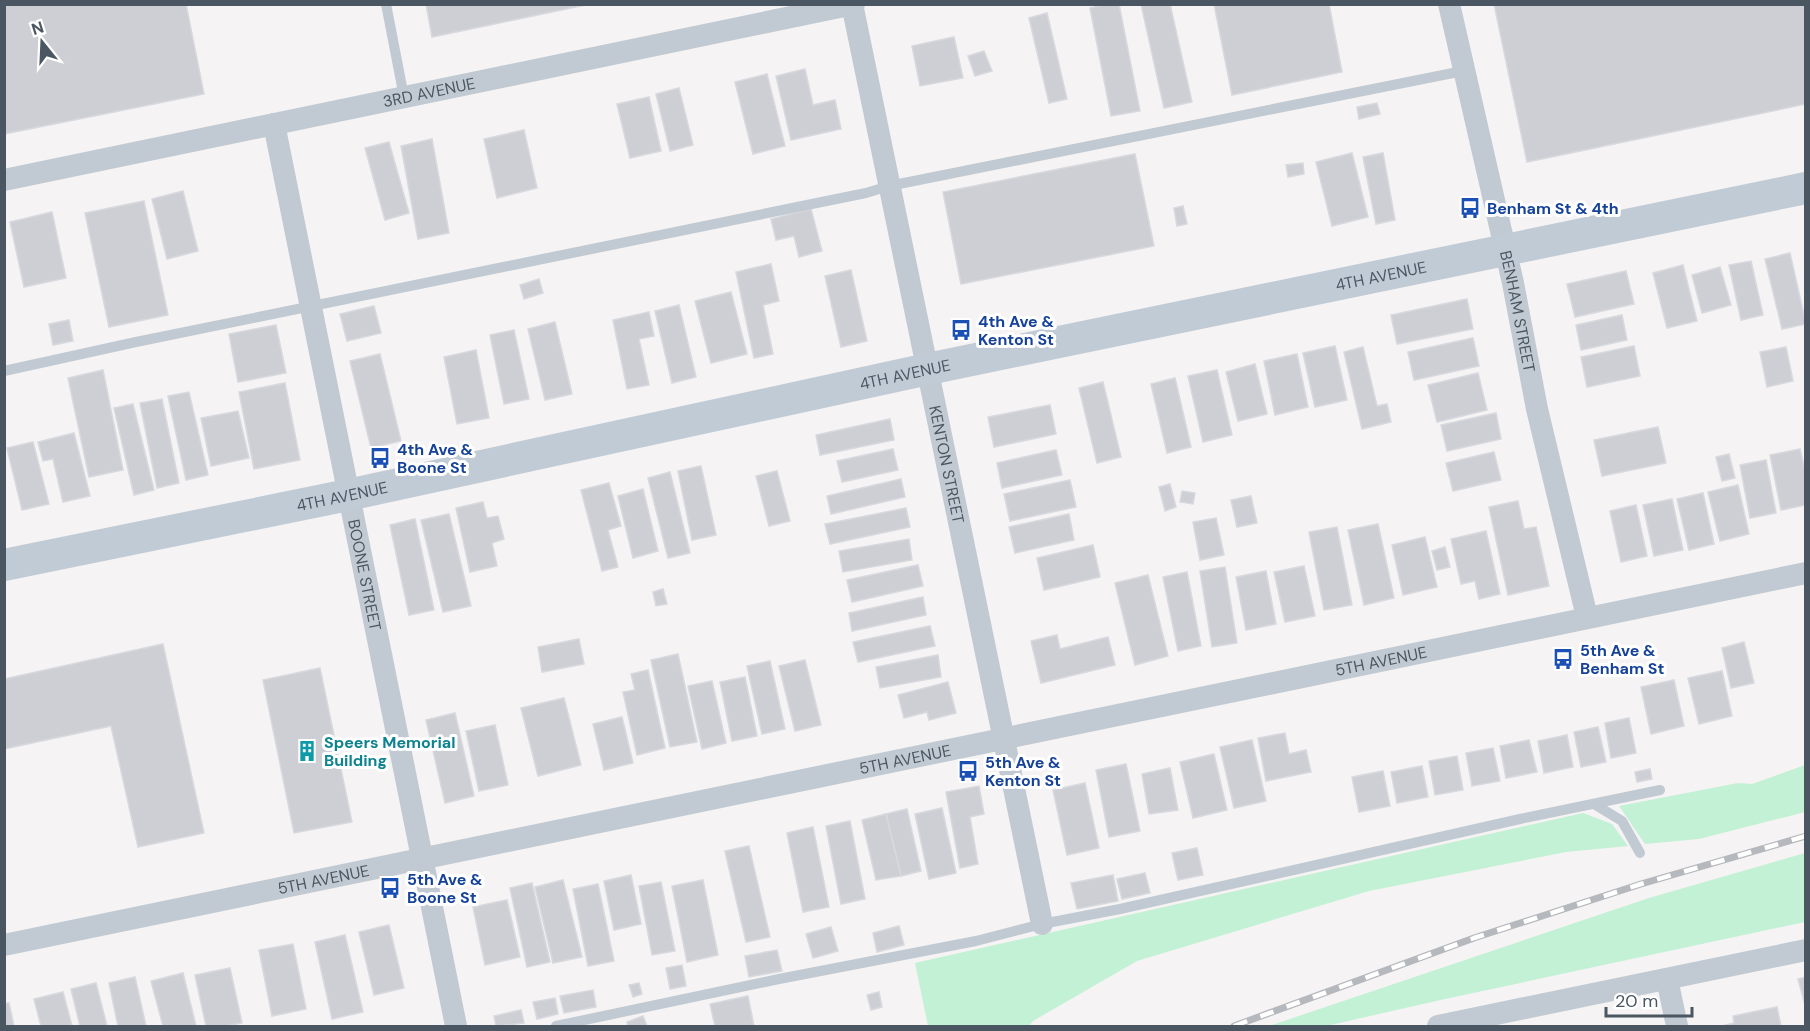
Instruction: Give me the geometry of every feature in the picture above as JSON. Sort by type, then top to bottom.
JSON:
[{"type":"street","name":"BENHAM STREET","points":[[1449,4],[1505,249],[1537,409],[1587,617]]},
{"type":"street","name":"3RD AVENUE","points":[[4,180],[853,5]]},
{"type":"street","name":"KENTON STREET","points":[[853,5],[1042,924]]},
{"type":"street","name":"BOONE STREET","points":[[274,124],[456,1026]]},
{"type":"street","name":"4TH AVENUE","points":[[4,565],[348,495],[928,369],[1806,188]]},
{"type":"street","name":"5TH AVENUE","points":[[4,945],[1806,573]]},
{"type":"street","points":[[1438,1026],[1806,950]]},
{"type":"street","points":[[1667,979],[1677,1026]]},
{"type":"lane","points":[[386,4],[404,97]]},
{"type":"lane","points":[[4,371],[136,342],[678,233],[866,193],[889,186],[1463,71]]},
{"type":"lane","points":[[556,1026],[779,979],[976,941],[1042,924],[1120,909],[1660,790]]},
{"type":"lane","points":[[1594,804],[1622,821],[1641,853]]},
{"type":"green space","points":[[1805,765],[1805,812],[1699,839],[1645,844],[1619,806],[1738,783],[1752,784]]},
{"type":"green space","points":[[1583,813],[1612,824],[1628,846],[1566,852],[1369,891],[1137,961],[1033,1021],[1029,1026],[928,1026],[915,963]]},
{"type":"green space","points":[[1805,853],[1805,922],[1326,1026],[1269,1026],[1649,898]]},
{"type":"building","points":[[4,4],[186,4],[204,94],[4,134]]},
{"type":"building","points":[[426,4],[590,4],[432,37]]},
{"type":"building","points":[[1119,4],[1140,111],[1111,116],[1090,8]]},
{"type":"building","points":[[1141,4],[1170,4],[1192,102],[1164,108]]},
{"type":"building","points":[[1214,4],[1329,4],[1342,72],[1232,95]]},
{"type":"building","points":[[1494,4],[1806,4],[1806,104],[1527,162]]},
{"type":"building","points":[[1047,13],[1067,99],[1049,103],[1029,18]]},
{"type":"building","points":[[954,37],[963,78],[920,86],[912,46]]},
{"type":"building","points":[[984,51],[992,71],[975,76],[968,56]]},
{"type":"building","points":[[805,69],[813,105],[835,100],[841,129],[791,140],[776,76]]},
{"type":"building","points":[[767,74],[785,146],[753,154],[735,82]]},
{"type":"building","points":[[679,88],[693,145],[670,151],[656,94]]},
{"type":"building","points":[[649,97],[661,151],[630,158],[617,104]]},
{"type":"building","points":[[1377,103],[1380,114],[1359,119],[1357,107]]},
{"type":"building","points":[[524,130],[537,188],[497,198],[484,139]]},
{"type":"building","points":[[432,139],[449,233],[418,239],[401,146]]},
{"type":"building","points":[[389,142],[409,213],[385,220],[365,148]]},
{"type":"building","points":[[1352,153],[1368,217],[1332,226],[1316,162]]},
{"type":"building","points":[[1383,153],[1395,220],[1376,224],[1363,157]]},
{"type":"building","points":[[1135,154],[1154,246],[961,284],[943,192]]},
{"type":"building","points":[[1303,163],[1304,174],[1288,177],[1286,165]]},
{"type":"building","points":[[183,191],[198,251],[167,259],[152,199]]},
{"type":"building","points":[[144,201],[168,315],[109,327],[85,213]]},
{"type":"building","points":[[1183,206],[1187,224],[1177,226],[1174,208]]},
{"type":"building","points":[[811,209],[822,251],[799,257],[794,236],[776,240],[771,219]]},
{"type":"building","points":[[52,212],[66,278],[24,287],[10,222]]},
{"type":"building","points":[[1790,253],[1806,324],[1782,329],[1765,259]]},
{"type":"building","points":[[1751,261],[1763,315],[1741,320],[1729,265]]},
{"type":"building","points":[[771,264],[779,301],[763,305],[773,354],[754,358],[736,272]]},
{"type":"building","points":[[1683,265],[1697,321],[1667,328],[1653,273]]},
{"type":"building","points":[[1720,267],[1731,305],[1702,313],[1692,275]]},
{"type":"building","points":[[851,270],[867,341],[841,347],[825,276]]},
{"type":"building","points":[[1626,271],[1634,304],[1575,317],[1567,284]]},
{"type":"building","points":[[539,279],[543,293],[524,299],[520,285]]},
{"type":"building","points":[[731,292],[747,354],[711,363],[695,301]]},
{"type":"building","points":[[1467,299],[1473,329],[1397,344],[1391,315]]},
{"type":"building","points":[[679,305],[696,377],[672,383],[655,311]]},
{"type":"building","points":[[374,306],[381,333],[347,341],[340,314]]},
{"type":"building","points":[[649,312],[654,336],[639,339],[649,385],[627,389],[613,320]]},
{"type":"building","points":[[1622,315],[1627,340],[1581,350],[1576,325]]},
{"type":"building","points":[[69,320],[73,341],[53,345],[49,324]]},
{"type":"building","points":[[555,322],[572,394],[545,400],[528,329]]},
{"type":"building","points":[[276,325],[286,373],[238,382],[229,334]]},
{"type":"building","points":[[514,330],[529,399],[504,404],[490,335]]},
{"type":"building","points":[[1473,338],[1479,366],[1414,380],[1408,352]]},
{"type":"building","points":[[1335,346],[1347,400],[1315,407],[1303,353]]},
{"type":"building","points":[[1634,346],[1640,376],[1587,387],[1581,357]]},
{"type":"building","points":[[1363,347],[1377,406],[1387,404],[1391,422],[1362,429],[1344,352]]},
{"type":"building","points":[[1786,347],[1793,381],[1767,387],[1760,352]]},
{"type":"building","points":[[476,350],[489,418],[457,424],[444,357]]},
{"type":"building","points":[[380,354],[401,441],[371,448],[350,361]]},
{"type":"building","points":[[1297,354],[1308,407],[1275,415],[1264,361]]},
{"type":"building","points":[[1255,364],[1267,414],[1238,421],[1226,372]]},
{"type":"building","points":[[103,370],[123,470],[89,477],[68,378]]},
{"type":"building","points":[[1217,370],[1232,435],[1203,442],[1188,376]]},
{"type":"building","points":[[1478,373],[1487,410],[1437,422],[1428,385]]},
{"type":"building","points":[[1175,378],[1191,447],[1167,453],[1151,384]]},
{"type":"building","points":[[1103,382],[1121,457],[1097,463],[1079,388]]},
{"type":"building","points":[[285,383],[300,460],[254,469],[239,392]]},
{"type":"building","points":[[189,392],[208,475],[186,480],[168,396]]},
{"type":"building","points":[[162,399],[179,483],[157,488],[140,403]]},
{"type":"building","points":[[133,404],[154,490],[134,495],[114,408]]},
{"type":"building","points":[[1050,405],[1056,434],[994,447],[988,417]]},
{"type":"building","points":[[238,411],[249,458],[211,466],[201,418]]},
{"type":"building","points":[[1496,413],[1501,439],[1447,451],[1441,425]]},
{"type":"building","points":[[890,419],[894,440],[820,455],[816,435]]},
{"type":"building","points":[[1658,427],[1666,463],[1602,476],[1594,440]]},
{"type":"building","points":[[74,433],[90,496],[63,502],[53,459],[43,461],[38,442]]},
{"type":"building","points":[[33,442],[49,504],[22,510],[7,448]]},
{"type":"building","points":[[893,449],[898,470],[842,482],[837,461]]},
{"type":"building","points":[[1800,449],[1806,475],[1806,505],[1781,510],[1770,455]]},
{"type":"building","points":[[1056,450],[1062,475],[1002,488],[997,463]]},
{"type":"building","points":[[1494,452],[1501,480],[1453,491],[1446,463]]},
{"type":"building","points":[[1729,454],[1735,478],[1722,481],[1716,457]]},
{"type":"building","points":[[1766,460],[1776,513],[1750,518],[1740,465]]},
{"type":"building","points":[[701,466],[716,535],[692,540],[678,471]]},
{"type":"building","points":[[777,471],[790,521],[769,526],[756,476]]},
{"type":"building","points":[[670,472],[690,553],[668,558],[648,478]]},
{"type":"building","points":[[901,479],[905,497],[831,514],[827,496]]},
{"type":"building","points":[[1070,480],[1076,507],[1010,521],[1004,494]]},
{"type":"building","points":[[609,483],[621,526],[608,530],[618,567],[602,571],[581,490]]},
{"type":"building","points":[[1170,484],[1176,507],[1165,511],[1159,487]]},
{"type":"building","points":[[1738,485],[1749,534],[1720,541],[1708,492]]},
{"type":"building","points":[[643,489],[658,551],[633,558],[618,496]]},
{"type":"building","points":[[1182,491],[1195,493],[1193,504],[1180,502]]},
{"type":"building","points":[[1703,493],[1714,544],[1689,550],[1677,499]]},
{"type":"building","points":[[1251,496],[1257,523],[1237,527],[1231,500]]},
{"type":"building","points":[[1672,499],[1683,550],[1654,556],[1643,505]]},
{"type":"building","points":[[1518,501],[1524,529],[1536,527],[1549,586],[1508,595],[1489,507]]},
{"type":"building","points":[[483,502],[487,518],[498,516],[504,539],[492,543],[497,566],[470,572],[456,508]]},
{"type":"building","points":[[1636,505],[1647,556],[1621,562],[1610,511]]},
{"type":"building","points":[[906,508],[910,527],[830,544],[825,524]]},
{"type":"building","points":[[449,514],[471,606],[443,612],[421,520]]},
{"type":"building","points":[[1069,514],[1074,540],[1015,553],[1009,527]]},
{"type":"building","points":[[1216,518],[1224,555],[1200,560],[1193,522]]},
{"type":"building","points":[[415,519],[434,610],[409,615],[390,525]]},
{"type":"building","points":[[1378,524],[1394,598],[1364,605],[1348,530]]},
{"type":"building","points":[[1337,527],[1352,605],[1324,610],[1309,532]]},
{"type":"building","points":[[1486,531],[1500,594],[1479,599],[1475,581],[1461,584],[1451,539]]},
{"type":"building","points":[[1425,537],[1437,587],[1403,595],[1392,545]]},
{"type":"building","points":[[909,539],[912,560],[843,572],[839,551]]},
{"type":"building","points":[[1093,545],[1100,577],[1044,590],[1037,558]]},
{"type":"building","points":[[1445,547],[1450,567],[1437,570],[1432,551]]},
{"type":"building","points":[[918,565],[923,586],[852,602],[847,580]]},
{"type":"building","points":[[1304,566],[1315,616],[1285,622],[1274,572]]},
{"type":"building","points":[[1225,567],[1237,643],[1212,647],[1200,571]]},
{"type":"building","points":[[1266,571],[1276,624],[1246,630],[1236,577]]},
{"type":"building","points":[[1187,572],[1201,646],[1178,651],[1163,577]]},
{"type":"building","points":[[1148,575],[1168,656],[1135,665],[1115,583]]},
{"type":"building","points":[[663,589],[667,604],[656,606],[653,592]]},
{"type":"building","points":[[923,597],[926,615],[852,631],[849,613]]},
{"type":"building","points":[[930,626],[935,646],[858,662],[853,642]]},
{"type":"building","points":[[1057,635],[1060,649],[1108,637],[1115,665],[1041,683],[1031,641]]},
{"type":"building","points":[[579,639],[584,664],[542,672],[538,647]]},
{"type":"building","points":[[1744,642],[1754,683],[1731,688],[1722,648]]},
{"type":"building","points":[[163,644],[204,833],[138,847],[111,726],[4,749],[4,679]]},
{"type":"building","points":[[678,654],[697,742],[670,747],[651,660]]},
{"type":"building","points":[[938,655],[941,677],[880,688],[876,667]]},
{"type":"building","points":[[805,660],[821,725],[795,731],[779,666]]},
{"type":"building","points":[[770,661],[785,729],[762,734],[747,666]]},
{"type":"building","name":"Speers Memorial Building","points":[[320,668],[352,822],[294,833],[263,680]]},
{"type":"building","points":[[648,670],[665,748],[637,755],[623,692],[635,690],[631,674]]},
{"type":"building","points":[[1722,671],[1732,716],[1699,724],[1688,678]]},
{"type":"building","points":[[745,677],[757,736],[732,741],[720,682]]},
{"type":"building","points":[[1674,680],[1684,726],[1651,734],[1641,687]]},
{"type":"building","points":[[712,681],[726,743],[702,749],[688,686]]},
{"type":"building","points":[[948,682],[956,713],[929,720],[927,712],[904,718],[898,695]]},
{"type":"building","points":[[564,698],[581,765],[538,776],[521,708]]},
{"type":"building","points":[[455,713],[474,796],[445,803],[426,720]]},
{"type":"building","points":[[622,717],[633,763],[604,770],[593,724]]},
{"type":"building","points":[[1629,718],[1636,753],[1611,758],[1605,723]]},
{"type":"building","points":[[495,725],[508,785],[479,791],[466,731]]},
{"type":"building","points":[[1598,727],[1606,762],[1581,767],[1574,732]]},
{"type":"building","points":[[1285,733],[1289,754],[1306,750],[1311,772],[1266,781],[1258,738]]},
{"type":"building","points":[[1567,735],[1573,767],[1544,773],[1538,741]]},
{"type":"building","points":[[1252,740],[1266,801],[1234,808],[1220,747]]},
{"type":"building","points":[[1529,740],[1537,772],[1506,778],[1500,746]]},
{"type":"building","points":[[1493,748],[1500,781],[1472,786],[1466,753]]},
{"type":"building","points":[[1214,754],[1227,810],[1193,818],[1180,762]]},
{"type":"building","points":[[1457,756],[1463,790],[1435,795],[1429,761]]},
{"type":"building","points":[[1126,764],[1140,831],[1109,837],[1096,770]]},
{"type":"building","points":[[1422,766],[1428,797],[1397,803],[1391,772]]},
{"type":"building","points":[[1170,768],[1178,810],[1149,814],[1142,774]]},
{"type":"building","points":[[1650,769],[1652,779],[1637,782],[1635,772]]},
{"type":"building","points":[[1383,771],[1390,806],[1359,812],[1352,777]]},
{"type":"building","points":[[1085,783],[1099,848],[1067,855],[1053,790]]},
{"type":"building","points":[[979,786],[984,814],[970,817],[978,864],[960,868],[946,792]]},
{"type":"building","points":[[942,808],[956,873],[929,879],[915,814]]},
{"type":"building","points":[[907,809],[921,871],[901,876],[886,814]]},
{"type":"building","points":[[886,814],[901,876],[876,880],[862,820]]},
{"type":"building","points":[[850,821],[865,899],[841,904],[826,826]]},
{"type":"building","points":[[813,827],[829,907],[803,912],[787,833]]},
{"type":"building","points":[[749,846],[770,937],[746,942],[725,851]]},
{"type":"building","points":[[1197,848],[1203,875],[1178,880],[1172,853]]},
{"type":"building","points":[[1145,873],[1150,893],[1122,899],[1117,879]]},
{"type":"building","points":[[631,875],[641,924],[614,930],[604,881]]},
{"type":"building","points":[[1113,875],[1118,901],[1077,909],[1071,883]]},
{"type":"building","points":[[563,880],[582,957],[553,963],[535,887]]},
{"type":"building","points":[[703,880],[718,955],[687,962],[672,886]]},
{"type":"building","points":[[661,882],[675,951],[652,955],[639,886]]},
{"type":"building","points":[[532,883],[550,962],[527,967],[510,888]]},
{"type":"building","points":[[598,884],[614,961],[588,966],[573,889]]},
{"type":"building","points":[[507,900],[520,957],[485,965],[473,907]]},
{"type":"building","points":[[389,925],[404,988],[374,995],[359,932]]},
{"type":"building","points":[[899,926],[904,945],[877,952],[873,933]]},
{"type":"building","points":[[831,927],[838,951],[813,958],[806,934]]},
{"type":"building","points":[[345,935],[363,1012],[332,1019],[315,942]]},
{"type":"building","points":[[293,944],[306,1009],[272,1016],[259,950]]},
{"type":"building","points":[[777,950],[782,971],[749,977],[745,956]]},
{"type":"building","points":[[682,965],[686,986],[670,989],[666,968]]},
{"type":"building","points":[[230,968],[242,1023],[206,1026],[195,975]]},
{"type":"building","points":[[183,973],[196,1026],[163,1026],[151,981]]},
{"type":"building","points":[[135,977],[146,1026],[118,1026],[109,983]]},
{"type":"building","points":[[1806,977],[1806,1005],[1805,1005],[1798,979]]},
{"type":"building","points":[[96,983],[107,1026],[80,1026],[71,989]]},
{"type":"building","points":[[639,983],[642,994],[633,997],[629,985]]},
{"type":"building","points":[[593,990],[596,1007],[564,1013],[560,996]]},
{"type":"building","points":[[63,992],[72,1026],[41,1026],[34,999]]},
{"type":"building","points":[[879,992],[882,1007],[871,1010],[867,995]]},
{"type":"building","points":[[748,996],[754,1026],[715,1026],[710,1004]]},
{"type":"building","points":[[555,998],[558,1014],[537,1019],[533,1002]]},
{"type":"building","points":[[9,1003],[14,1026],[4,1026],[4,1004]]},
{"type":"building","points":[[1777,1007],[1781,1026],[1722,1026],[1734,1023],[1733,1016]]},
{"type":"building","points":[[521,1010],[524,1023],[496,1026],[494,1016]]},
{"type":"building","points":[[643,1016],[647,1026],[628,1026],[627,1022]]},
{"type":"railway","points":[[1234,1026],[1474,938],[1641,884],[1806,836]]},
{"type":"place","name":"Benham St & 4th","points":[[1470,208]]},
{"type":"place","name":"4th Ave & Kenton St","points":[[961,330]]},
{"type":"place","name":"4th Ave & Boone St","points":[[380,458]]},
{"type":"place","name":"5th Ave & Benham St","points":[[1563,659]]},
{"type":"place","name":"Speers Memorial Building","points":[[307,751]]},
{"type":"place","name":"5th Ave & Kenton St","points":[[968,771]]},
{"type":"place","name":"5th Ave & Boone St","points":[[390,888]]}]
